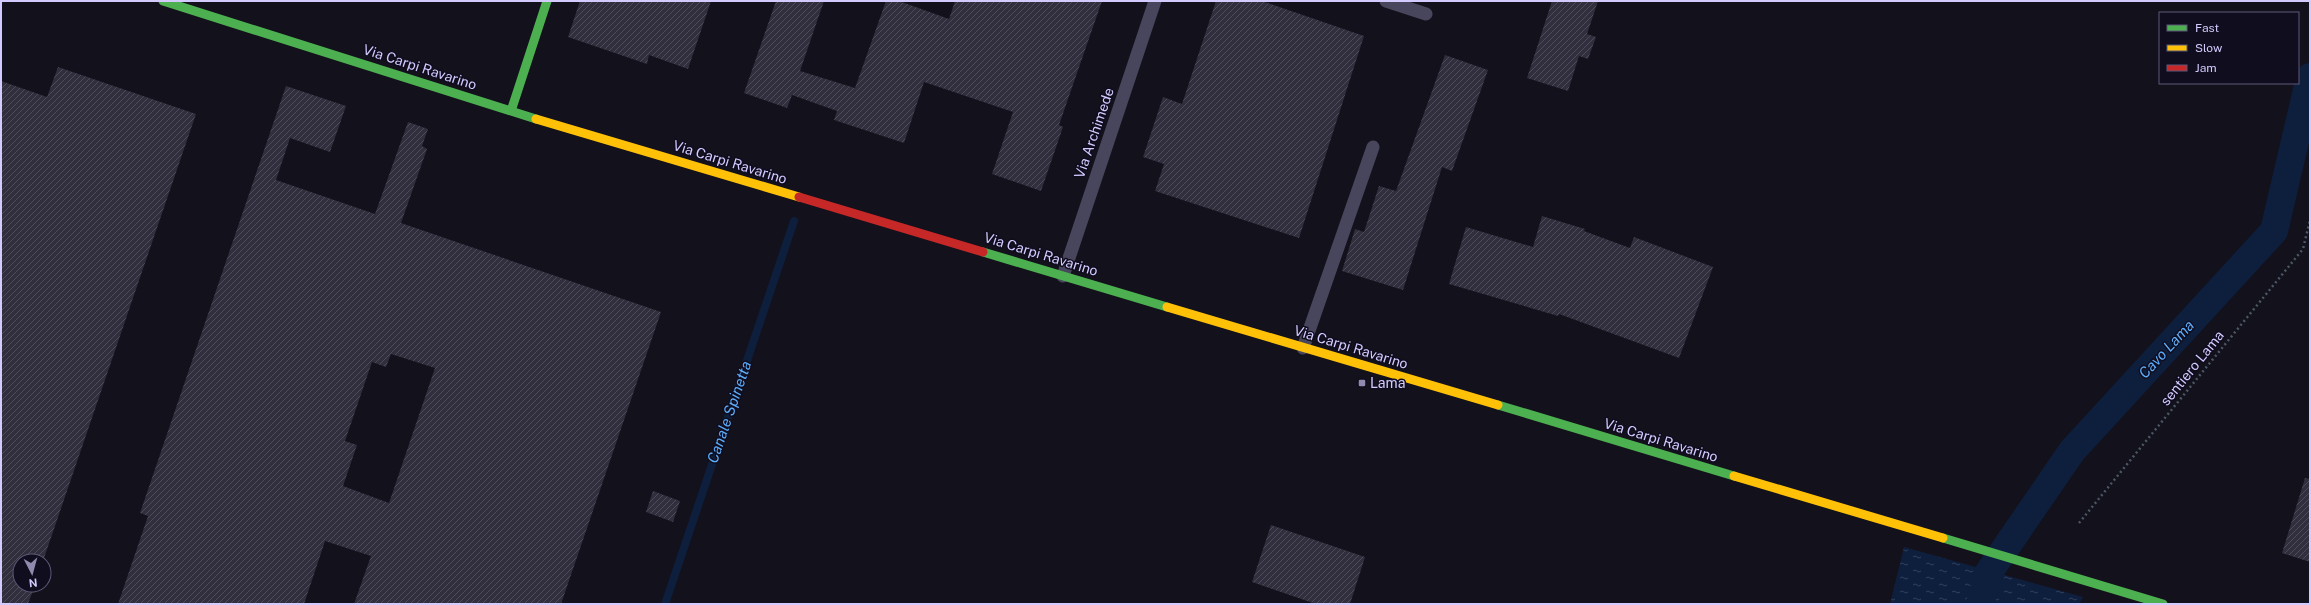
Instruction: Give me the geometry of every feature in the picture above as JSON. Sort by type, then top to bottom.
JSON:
[{"type":"main road","name":"Via Carpi Ravarino","points":[[163,1],[511,111],[2163,604]]},
{"type":"main road","points":[[511,111],[547,1]]},
{"type":"lane","name":"Via Archimede","points":[[1063,276],[1155,1]]},
{"type":"lane","points":[[1386,1],[1426,14]]},
{"type":"lane","points":[[1303,348],[1373,147]]},
{"type":"path","name":"sentiero Lama","points":[[2079,523],[2303,249],[2310,220]]},
{"type":"water","points":[[1904,547],[2083,597],[2079,604],[1890,604]]},
{"type":"building","points":[[580,1],[711,1],[688,69],[649,55],[647,64],[568,37]]},
{"type":"building","points":[[776,1],[824,1],[800,71],[855,88],[886,1],[899,1],[949,19],[955,1],[1102,1],[1059,125],[1063,127],[1041,191],[992,174],[1013,112],[924,82],[904,143],[834,120],[837,111],[792,95],[787,108],[744,93]]},
{"type":"building","points":[[1216,1],[1262,1],[1364,36],[1299,238],[1155,191],[1164,164],[1143,157],[1163,97],[1182,104]]},
{"type":"building","points":[[1552,1],[1598,1],[1587,34],[1596,37],[1588,59],[1579,56],[1568,91],[1527,78]]},
{"type":"building","points":[[1445,55],[1488,70],[1452,171],[1442,167],[1403,290],[1342,271],[1355,229],[1364,232],[1379,186],[1396,191]]},
{"type":"building","points":[[58,67],[196,114],[46,553],[12,553],[12,593],[32,593],[28,604],[1,604],[1,81],[47,97]]},
{"type":"building","points":[[286,86],[346,106],[330,152],[290,138],[276,180],[375,214],[408,122],[428,129],[422,146],[427,149],[401,223],[661,312],[561,604],[354,604],[371,556],[325,541],[304,604],[118,604],[148,516],[140,513]],"holes":[[[391,354],[435,368],[389,503],[343,486],[357,445],[345,441],[372,362],[386,367]]]},
{"type":"building","points":[[1542,216],[1585,229],[1584,231],[1630,248],[1634,237],[1713,267],[1679,358],[1559,314],[1558,316],[1449,284],[1466,227],[1533,247]]},
{"type":"building","points":[[2305,478],[2310,479],[2310,562],[2282,553]]},
{"type":"building","points":[[653,491],[680,501],[673,522],[646,512]]},
{"type":"building","points":[[1271,525],[1365,557],[1350,604],[1316,604],[1252,582]]},
{"type":"waterway","name":"Cavo Lama","points":[[1980,604],[1989,572],[2072,451],[2274,231],[2310,77]]},
{"type":"waterway","name":"Canale Spinetta","points":[[665,604],[794,221]]},
{"type":"traffic: fast","points":[[163,1],[536,119]]},
{"type":"traffic: fast","points":[[511,111],[547,1]]},
{"type":"traffic: fast","points":[[983,252],[1167,307]]},
{"type":"traffic: fast","points":[[1498,405],[1734,476]]},
{"type":"traffic: fast","points":[[1943,538],[2163,604]]},
{"type":"traffic: slow","points":[[536,119],[799,197]]},
{"type":"traffic: slow","points":[[1167,307],[1498,405]]},
{"type":"traffic: slow","points":[[1734,476],[1943,538]]},
{"type":"traffic: jam","points":[[799,197],[983,252]]},
{"type":"place","name":"Lama","points":[[1362,383]]}]
